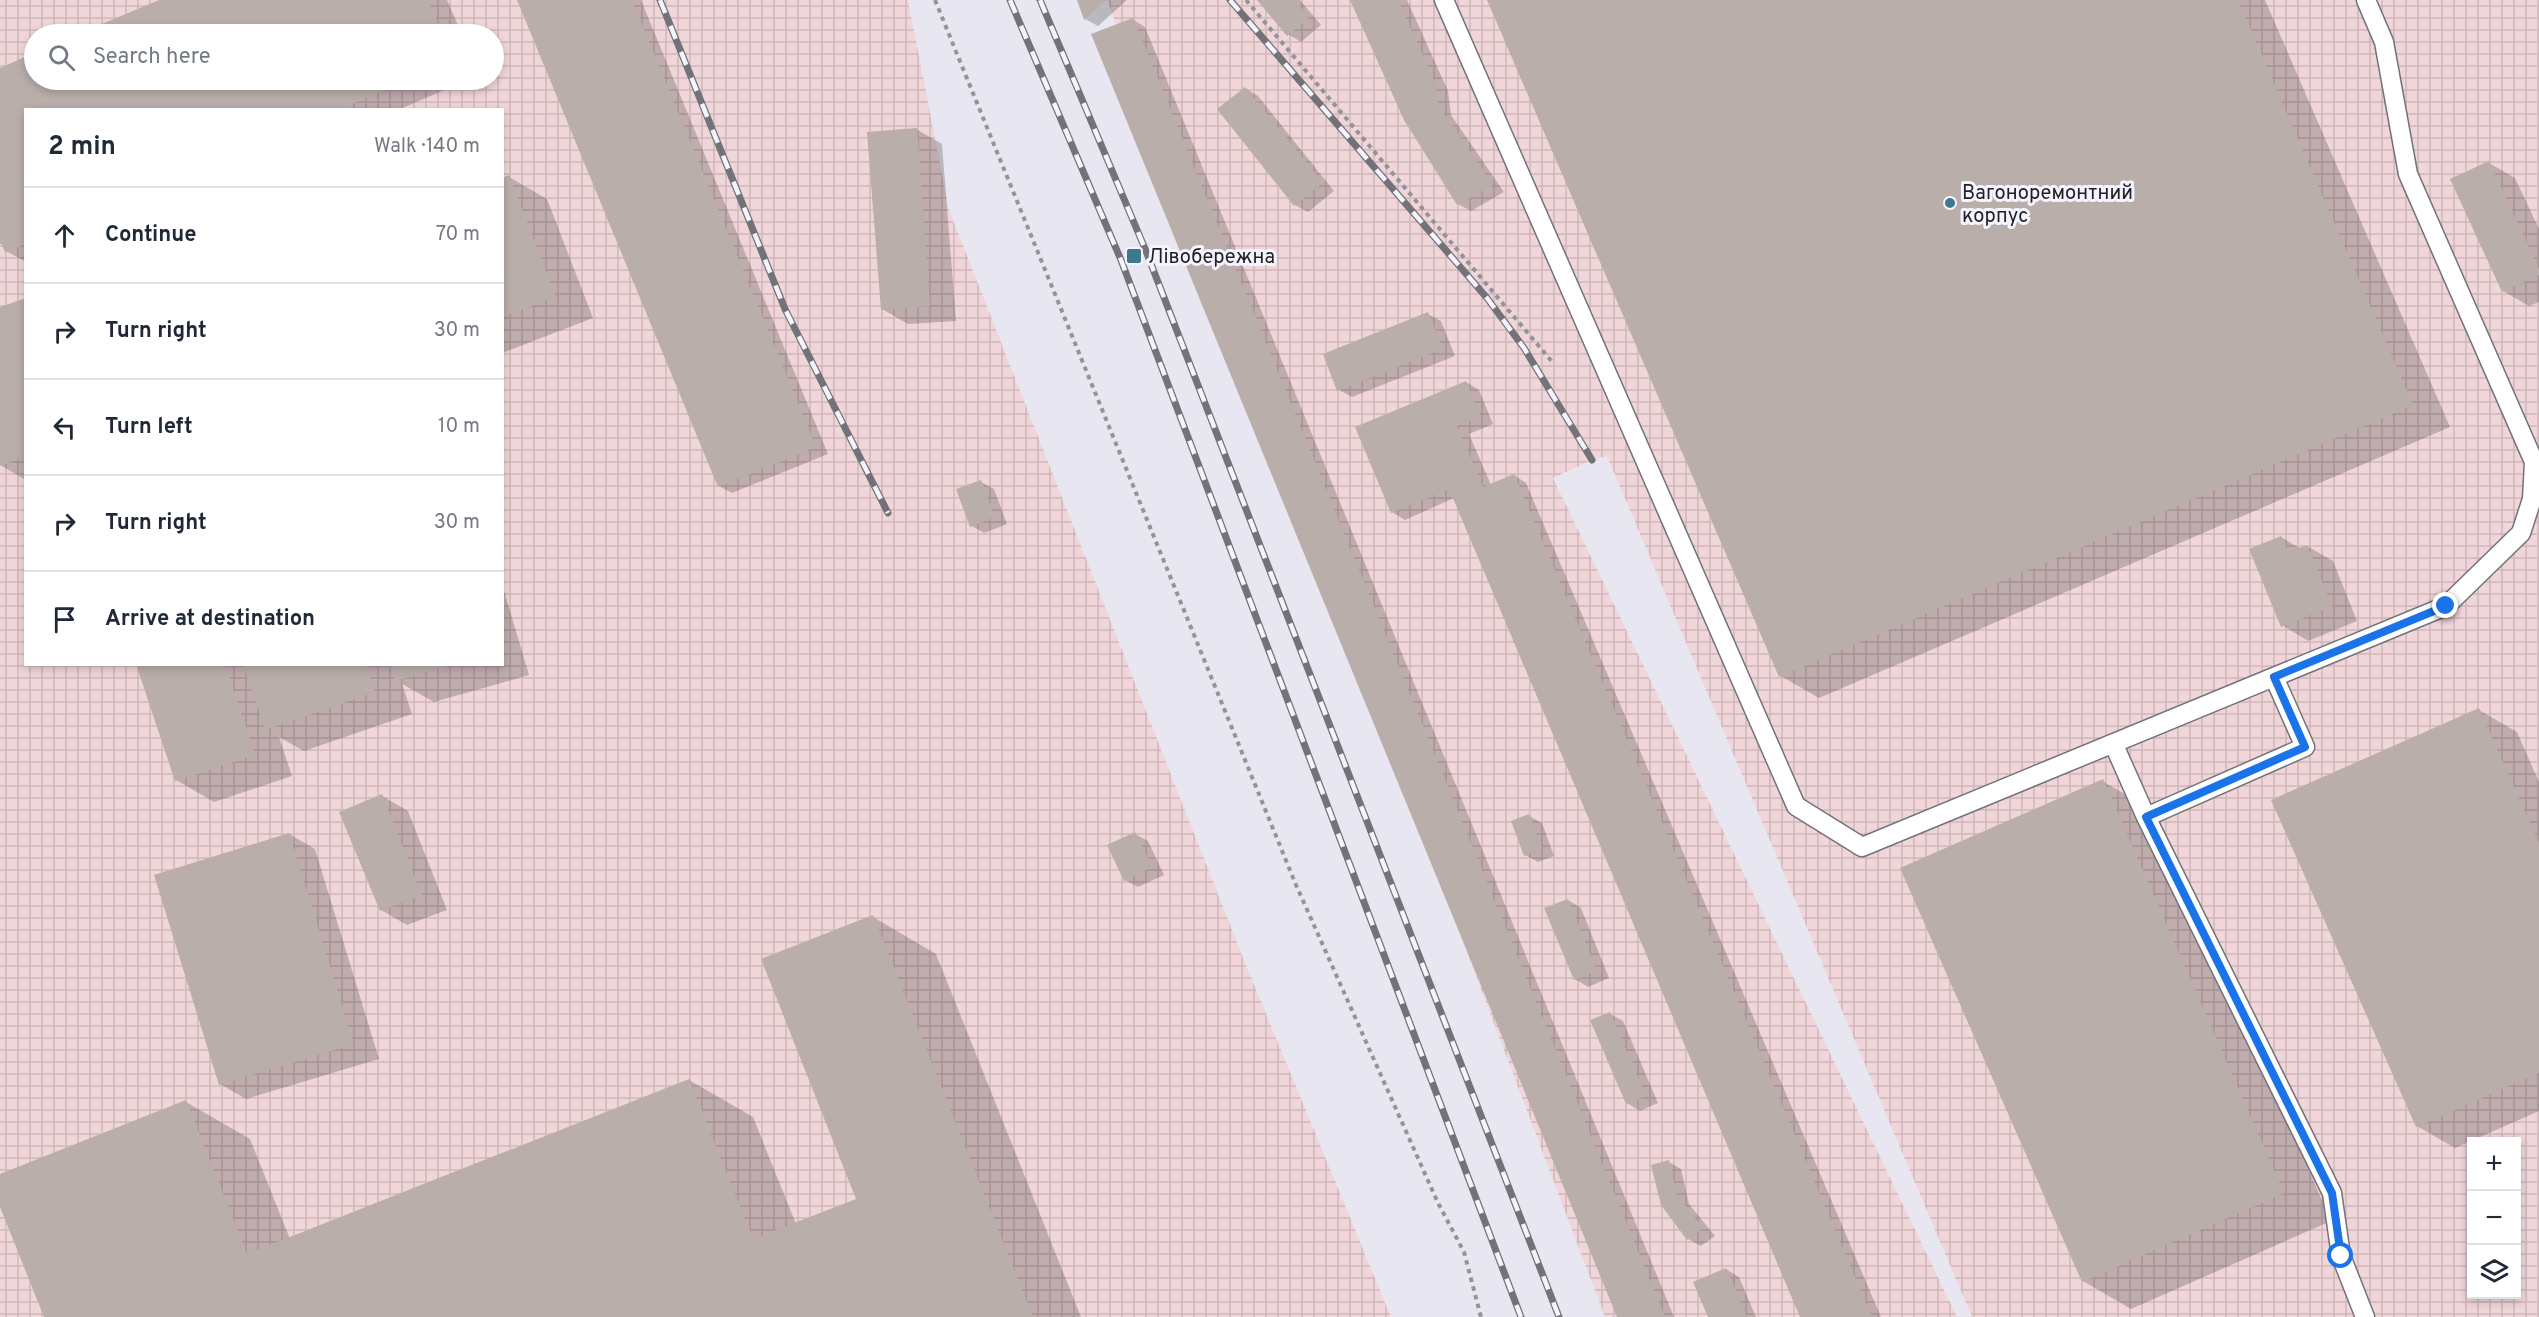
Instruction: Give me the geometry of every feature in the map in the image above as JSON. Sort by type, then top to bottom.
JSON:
[{"type":"lane","points":[[1444,0],[1796,806],[1862,847],[2114,745],[2446,606],[2521,533],[2532,499],[2534,462],[2408,174],[2385,42],[2366,0]]},
{"type":"lane","points":[[2146,817],[2305,747],[2274,677]]},
{"type":"lane","points":[[2114,745],[2146,817],[2332,1193],[2341,1256],[2365,1317]]},
{"type":"path","points":[[935,0],[1296,885],[1438,1203],[1464,1252],[1481,1317]]},
{"type":"path","points":[[1246,0],[1554,364]]},
{"type":"shaded area","points":[[0,0],[908,0],[949,210],[1243,958],[1391,1317],[0,1317]]},
{"type":"shaded area","points":[[1107,0],[2539,0],[2539,1317],[1972,1317],[1607,456],[1592,460],[1553,478],[1957,1317],[1605,1317]]},
{"type":"building","points":[[159,0],[428,0],[439,24],[102,24]]},
{"type":"building","points":[[517,0],[632,0],[816,447],[718,487]]},
{"type":"building","points":[[1077,0],[1106,0],[1084,20]]},
{"type":"building","points":[[1257,0],[1295,0],[1309,18],[1287,36]]},
{"type":"building","points":[[1350,0],[1398,0],[1435,82],[1439,106],[1493,185],[1457,205],[1404,120]]},
{"type":"building","name":"Вагоноремонтний корпус","points":[[1487,0],[2238,0],[2413,405],[1779,677]]},
{"type":"building","points":[[1133,18],[1665,1317],[1617,1317],[1091,34]]},
{"type":"building","points":[[24,57],[24,90],[385,90],[343,108],[24,108],[24,245],[5,252],[0,241],[0,68]]},
{"type":"building","points":[[1245,87],[1323,183],[1294,206],[1217,109]]},
{"type":"building","points":[[917,128],[930,306],[881,310],[867,132]]},
{"type":"building","points":[[2489,161],[2539,269],[2539,275],[2502,292],[2450,179]]},
{"type":"building","points":[[509,175],[556,297],[504,316],[504,177]]},
{"type":"building","points":[[24,299],[24,457],[0,466],[0,307]]},
{"type":"building","points":[[1428,312],[1443,349],[1337,391],[1323,354]]},
{"type":"building","points":[[1466,381],[1481,417],[1457,426],[1483,487],[1514,474],[1872,1317],[1800,1317],[1449,489],[1391,513],[1355,427]]},
{"type":"building","points":[[981,480],[995,517],[970,527],[956,489]]},
{"type":"building","points":[[2281,536],[2288,552],[2307,545],[2332,606],[2281,627],[2249,549]]},
{"type":"building","points":[[137,666],[226,666],[255,755],[175,781]]},
{"type":"building","points":[[244,666],[367,666],[375,692],[265,730]]},
{"type":"building","points":[[391,666],[448,666],[395,681]]},
{"type":"building","points":[[2479,708],[2539,843],[2539,1073],[2416,1127],[2271,800]]},
{"type":"building","points":[[2103,779],[2284,1193],[2082,1282],[1900,868]]},
{"type":"building","points":[[382,794],[422,895],[380,911],[339,812]]},
{"type":"building","points":[[1529,814],[1542,848],[1524,856],[1511,821]]},
{"type":"building","points":[[1135,832],[1152,867],[1124,881],[1107,845]]},
{"type":"building","points":[[289,833],[354,1044],[219,1085],[154,875]]},
{"type":"building","points":[[1568,899],[1597,971],[1574,980],[1544,908]]},
{"type":"building","points":[[873,915],[1033,1317],[44,1317],[0,1207],[0,1174],[186,1100],[247,1254],[689,1079],[753,1239],[856,1199],[761,959]]},
{"type":"building","points":[[1610,1012],[1646,1096],[1626,1104],[1590,1020]]},
{"type":"building","points":[[1669,1160],[1677,1195],[1703,1228],[1687,1240],[1661,1205],[1651,1165]]},
{"type":"building","points":[[1726,1268],[1747,1317],[1708,1317],[1693,1282]]},
{"type":"railway","points":[[660,0],[785,309],[888,513]]},
{"type":"railway","points":[[1010,0],[1121,260],[1521,1317]]},
{"type":"railway","points":[[1040,0],[1146,251],[1559,1317]]},
{"type":"railway","points":[[1230,0],[1487,298],[1524,348],[1592,460]]},
{"type":"place","name":"Вагоноремонтний корпус","points":[[1950,203]]},
{"type":"place","name":"Лівобережна","points":[[1134,256]]},
{"type":"route","points":[[2341,1256],[2332,1193],[2146,817],[2305,747],[2274,677],[2446,606]]}]
